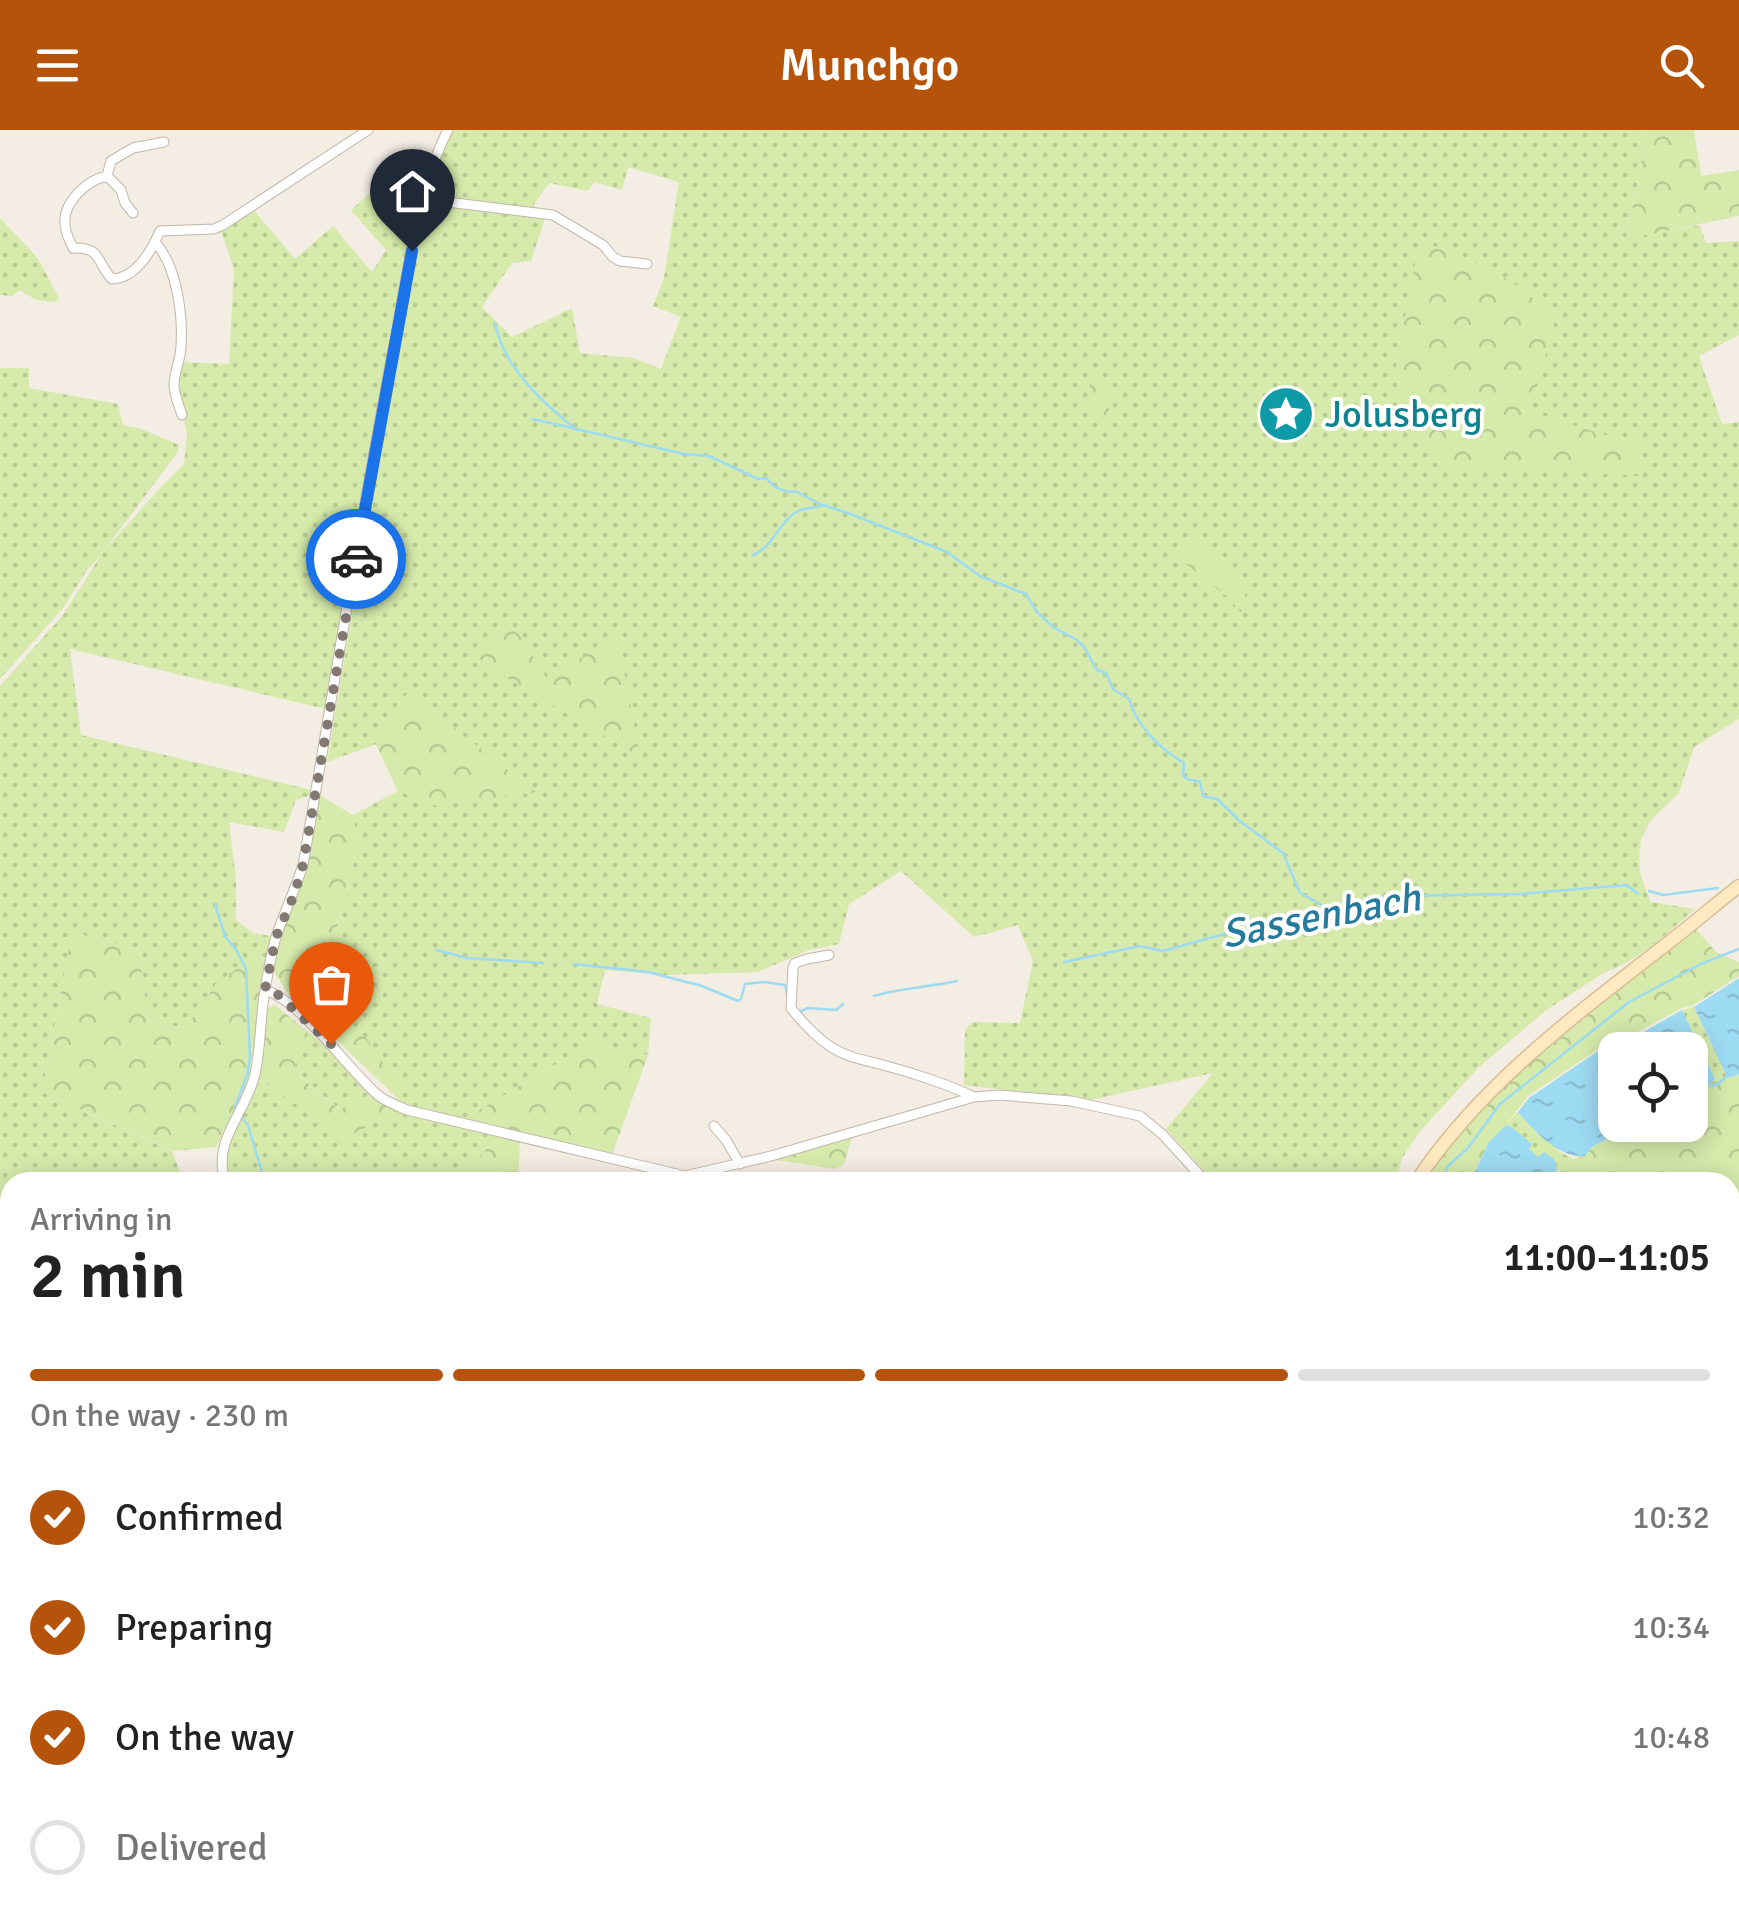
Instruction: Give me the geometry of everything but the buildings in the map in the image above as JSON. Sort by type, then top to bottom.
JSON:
[{"type":"main road","points":[[1423,1172],[1439,1148],[1493,1090],[1560,1030],[1739,886]]},
{"type":"street","points":[[107,176],[85,187],[66,212],[65,224],[74,248],[88,248],[102,260],[102,269],[112,279],[125,278],[160,231],[214,230],[223,226],[368,130]]},
{"type":"street","points":[[222,1172],[222,1158],[232,1127],[255,1076],[276,937],[303,865],[422,199],[448,130]]},
{"type":"street","points":[[107,176],[111,162],[133,148],[164,142]]},
{"type":"street","points":[[107,176],[121,190],[133,212]]},
{"type":"street","points":[[422,199],[552,214],[603,245],[620,261],[647,264]]},
{"type":"street","points":[[155,242],[168,265],[180,306],[182,350],[174,386],[182,415]]},
{"type":"street","points":[[829,956],[796,963],[791,1008],[800,1019],[846,1055],[974,1097]]},
{"type":"street","points":[[265,990],[276,993],[381,1098],[406,1110],[668,1172]]},
{"type":"street","points":[[703,1172],[974,1097],[999,1096],[1071,1100],[1140,1116],[1197,1172]]},
{"type":"street","points":[[714,1126],[740,1164]]},
{"type":"green space","points":[[453,130],[1640,130],[1643,156],[1626,238],[1700,225],[1706,243],[1739,241],[1739,335],[1699,356],[1722,424],[1739,422],[1739,719],[1694,747],[1679,793],[1651,820],[1641,839],[1639,859],[1650,902],[1695,909],[1641,953],[1545,1011],[1478,1068],[1421,1130],[1402,1158],[1398,1172],[1205,1172],[1166,1129],[1213,1073],[1090,1100],[964,1085],[965,1029],[973,1022],[1020,1023],[1033,961],[1018,925],[974,937],[901,871],[849,904],[839,944],[809,950],[757,972],[667,975],[605,970],[597,1004],[651,1018],[648,1055],[593,1042],[461,1121],[402,1103],[321,1022],[325,945],[343,911],[358,841],[353,815],[398,791],[376,744],[327,762],[382,436],[434,177]],"holes":[[[628,167],[679,182],[664,278],[653,306],[681,317],[661,369],[633,358],[580,353],[572,308],[512,337],[482,307],[512,263],[531,261],[547,212],[533,206],[549,183],[588,191],[594,182],[622,190]]]},
{"type":"green space","points":[[1640,130],[1694,130],[1701,176],[1739,170],[1739,216],[1626,239],[1643,156]]},
{"type":"green space","points":[[377,187],[415,225],[326,709],[70,649],[81,735],[312,790],[311,795],[296,800],[284,832],[229,822],[236,920],[253,933],[277,937],[266,959],[255,955],[216,984],[187,1028],[148,1022],[139,950],[72,932],[42,1092],[172,1151],[180,1172],[0,1172],[0,686],[63,615],[101,555],[64,607],[0,679],[0,368],[29,368],[29,388],[118,404],[123,425],[179,445],[178,452],[103,552],[184,464],[187,435],[178,385],[181,362],[229,364],[234,269],[221,231],[252,208],[295,259],[333,226],[372,272],[386,250],[351,210]]},
{"type":"green space","points":[[0,218],[37,257],[59,298],[55,302],[36,300],[20,290],[12,296],[0,295]]},
{"type":"green space","points":[[1419,240],[1513,283],[1543,309],[1554,325],[1530,411],[1638,442],[1638,476],[1455,469],[1403,429],[1395,372]]},
{"type":"green space","points":[[1090,382],[1108,383],[1109,418],[1087,423]]},
{"type":"green space","points":[[1190,536],[1247,587],[1241,613],[1230,599],[1177,557]]},
{"type":"green space","points":[[515,628],[546,677],[618,638],[640,757],[482,663],[476,648]]},
{"type":"green space","points":[[408,692],[536,792],[436,806],[398,791],[376,744],[389,715]]},
{"type":"green space","points":[[316,793],[353,815],[358,841],[343,911],[325,945],[321,1021],[339,1010],[367,1039],[403,1093],[402,1103],[287,992],[272,969],[294,895]]},
{"type":"green space","points":[[1696,929],[1717,953],[1739,962],[1739,976],[1692,1006],[1638,1032],[1598,1032],[1598,1049],[1528,1096],[1489,1142],[1475,1172],[1431,1172],[1497,1090]]},
{"type":"green space","points":[[72,932],[139,950],[148,1022],[186,1028],[216,984],[255,955],[266,959],[252,1066],[240,1103],[216,1147],[173,1151],[42,1092]]},
{"type":"green space","points":[[275,1005],[306,1030],[294,1072],[340,1110],[371,1094],[397,1111],[344,1139],[258,1077],[264,1010]]},
{"type":"green space","points":[[1694,1007],[1706,1032],[1693,1032],[1682,1010]]},
{"type":"green space","points":[[306,1030],[371,1094],[341,1110],[294,1072]]},
{"type":"green space","points":[[1708,1037],[1730,1078],[1715,1079],[1708,1064]]},
{"type":"green space","points":[[593,1042],[648,1055],[612,1155],[461,1121]]},
{"type":"green space","points":[[1739,1074],[1739,1172],[1560,1172],[1569,1161],[1585,1156],[1602,1142],[1708,1142],[1708,1086],[1715,1079]]},
{"type":"green space","points":[[258,1077],[344,1139],[397,1111],[497,1136],[467,1172],[226,1172],[229,1143]]},
{"type":"green space","points":[[1518,1112],[1561,1153],[1573,1158],[1557,1172],[1554,1159],[1538,1158],[1529,1149],[1532,1144],[1506,1125]]},
{"type":"green space","points":[[497,1136],[520,1141],[518,1172],[467,1172]]},
{"type":"green space","points":[[852,1138],[844,1164],[835,1169],[771,1159]]},
{"type":"water","points":[[1739,978],[1739,1074],[1730,1078],[1726,1075],[1694,1007]]},
{"type":"water","points":[[1682,1010],[1693,1032],[1644,1032]]},
{"type":"water","points":[[1598,1051],[1598,1142],[1601,1142],[1585,1156],[1566,1153],[1548,1142],[1518,1112],[1529,1098]]},
{"type":"water","points":[[1708,1064],[1715,1079],[1708,1086]]},
{"type":"water","points":[[1506,1125],[1513,1128],[1532,1144],[1529,1149],[1538,1157],[1544,1152],[1554,1159],[1557,1172],[1475,1172],[1489,1142]]},
{"type":"waterway","points":[[495,323],[515,369],[538,396],[577,430]]},
{"type":"waterway","points":[[533,419],[684,454],[709,456],[758,479],[766,478],[775,487],[795,491],[947,552],[980,576],[1026,594],[1053,627],[1084,647],[1097,670],[1106,673],[1113,689],[1129,699],[1150,736],[1184,763],[1183,775],[1200,782],[1203,796],[1217,799],[1283,853],[1300,893],[1331,910]]},
{"type":"waterway","points":[[753,555],[796,512],[821,506]]},
{"type":"waterway","name":"Sassenbach","points":[[1064,962],[1140,946],[1163,951],[1235,931],[1311,922],[1318,913],[1385,896],[1519,894],[1627,885],[1638,894]]},
{"type":"waterway","name":"Sassenbach","points":[[1649,891],[1663,895],[1718,888]]},
{"type":"waterway","points":[[215,904],[225,936],[246,969],[250,1057],[234,1110]]},
{"type":"waterway","points":[[1445,1172],[1500,1104],[1629,1002],[1739,949]]},
{"type":"waterway","points":[[436,950],[467,958],[543,963]]},
{"type":"waterway","name":"Sassenbach","points":[[574,964],[648,972],[702,986],[738,1001],[745,984],[785,985],[787,994]]},
{"type":"waterway","name":"Sassenbach","points":[[874,996],[957,981]]},
{"type":"waterway","name":"Sassenbach","points":[[801,1011],[836,1010],[843,1004]]},
{"type":"waterway","points":[[1710,1086],[1728,1075]]},
{"type":"waterway","points":[[243,1119],[262,1172]]},
{"type":"way so far","points":[[331,1044],[276,993],[265,990],[276,937],[303,865],[356,559]]},
{"type":"place","name":"Jolusberg","points":[[1286,414]]},
{"type":"route","points":[[356,559],[412,251]]}]
